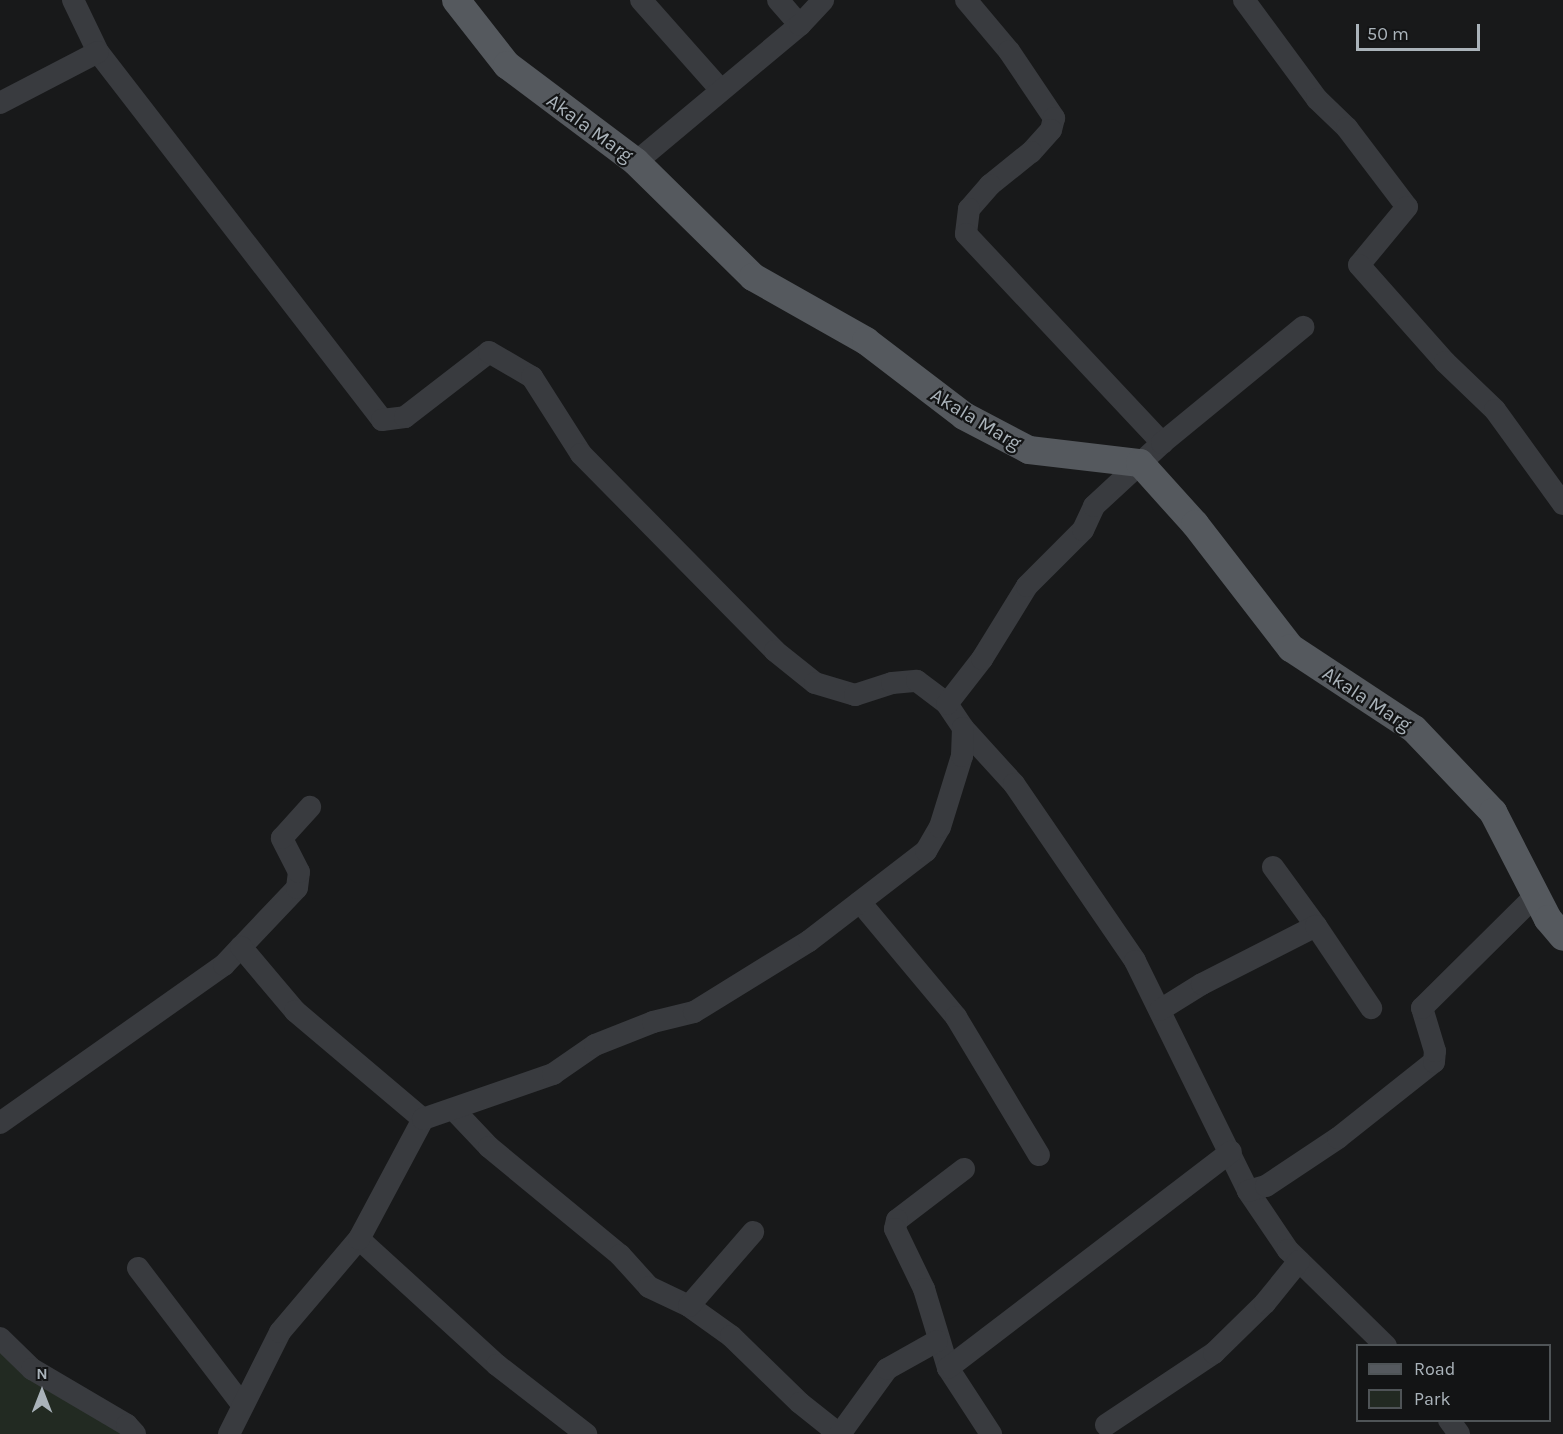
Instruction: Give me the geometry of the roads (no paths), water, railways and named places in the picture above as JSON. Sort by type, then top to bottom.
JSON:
[{"type":"main road","name":"Akala Marg","points":[[456,0],[507,65],[636,162],[753,277],[866,341],[964,416],[1029,450],[1140,463],[1195,524],[1291,648],[1414,729],[1493,812],[1536,895],[1562,932]]},
{"type":"street","points":[[73,0],[98,52],[382,420],[405,417],[489,352],[532,377],[581,454],[775,651],[815,683],[855,695],[892,683],[917,681],[947,704],[963,728],[1014,784],[1135,961],[1231,1152],[1248,1191],[1299,1261],[1384,1344]]},
{"type":"street","points":[[641,0],[721,90]]},
{"type":"street","points":[[778,0],[800,25]]},
{"type":"street","points":[[636,162],[800,25],[823,0]]},
{"type":"street","points":[[966,0],[1009,51],[1054,118],[1051,130],[1031,152],[990,185],[969,209],[966,234],[1162,443]]},
{"type":"street","points":[[1244,0],[1317,99],[1347,128],[1407,207],[1359,265],[1445,363],[1495,410],[1563,504]]},
{"type":"street","points":[[0,104],[98,52]]},
{"type":"street","points":[[947,704],[982,659],[1027,586],[1083,530],[1094,506],[1162,443],[1303,327]]},
{"type":"street","points":[[229,1434],[280,1332],[359,1239],[423,1119],[553,1074],[595,1045],[652,1022],[694,1012],[809,941],[926,852],[940,827],[962,756],[963,728]]},
{"type":"street","points":[[0,1123],[224,965],[297,888],[299,872],[282,838],[310,807]]},
{"type":"street","points":[[1274,867],[1371,1008]]},
{"type":"street","points":[[1248,1191],[1266,1186],[1338,1138],[1434,1062],[1435,1051],[1422,1008],[1536,895]]},
{"type":"street","points":[[860,902],[957,1017],[1039,1155]]},
{"type":"street","points":[[1160,1010],[1202,984],[1316,926]]},
{"type":"street","points":[[241,947],[295,1011],[423,1119]]},
{"type":"street","points":[[453,1110],[489,1147],[620,1255],[649,1287],[689,1306],[731,1336],[800,1404],[840,1434],[887,1369],[937,1341]]},
{"type":"street","points":[[948,1368],[1231,1152]]},
{"type":"street","points":[[964,1169],[897,1220],[895,1230],[924,1289],[937,1341],[948,1368],[991,1434]]},
{"type":"street","points":[[689,1306],[753,1232]]},
{"type":"street","points":[[359,1239],[498,1365],[586,1434]]},
{"type":"street","points":[[1106,1425],[1214,1353],[1265,1303],[1299,1261]]},
{"type":"street","points":[[138,1268],[243,1406]]},
{"type":"street","points":[[0,1338],[32,1369],[128,1425],[135,1434]]},
{"type":"street","points":[[1451,1422],[1460,1434]]}]
